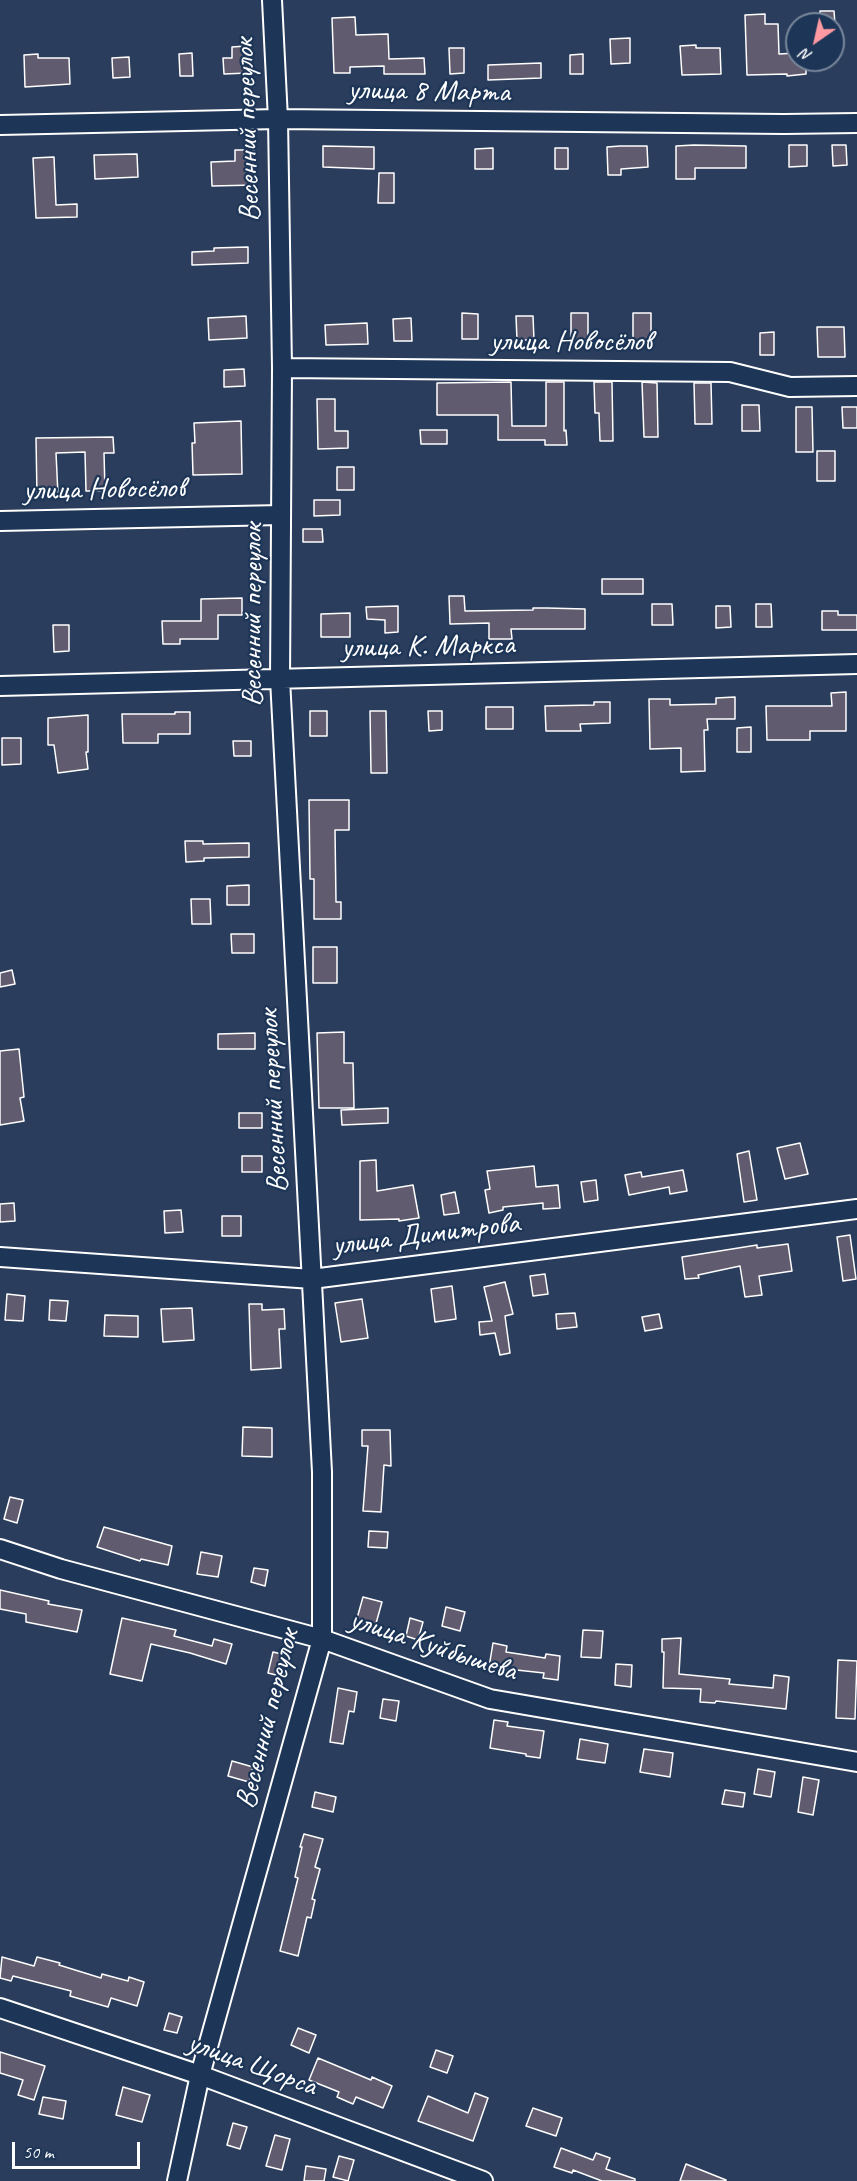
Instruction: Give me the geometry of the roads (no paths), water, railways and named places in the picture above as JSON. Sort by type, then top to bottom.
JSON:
[{"type":"street","name":"Весенний переулок","points":[[177,2181],[200,2075],[322,1639],[322,1472],[280,679],[282,368],[278,120],[272,0]]},
{"type":"street","name":"улица 8 Марта","points":[[0,125],[278,120],[857,123]]},
{"type":"street","name":"улица Новосёлов","points":[[282,368],[730,372],[790,387],[857,386]]},
{"type":"street","name":"улица Новосёлов","points":[[0,521],[281,515]]},
{"type":"street","name":"улица К. Маркса","points":[[0,686],[857,664]]},
{"type":"street","name":"улица Димитрова","points":[[0,1257],[312,1279],[857,1209]]},
{"type":"street","name":"улица Куйбышева","points":[[0,1549],[61,1569],[322,1639],[490,1699],[857,1762]]},
{"type":"street","name":"улица Щорса","points":[[0,2008],[200,2075],[483,2181]]}]
